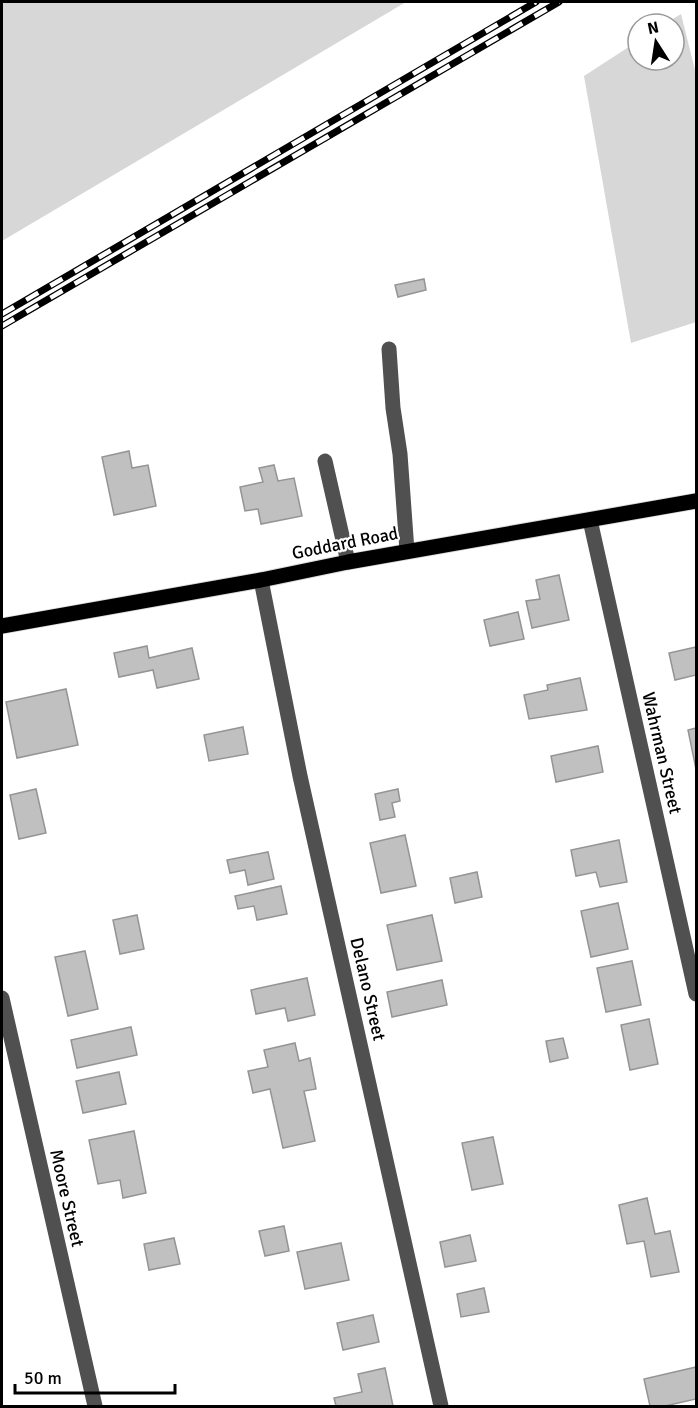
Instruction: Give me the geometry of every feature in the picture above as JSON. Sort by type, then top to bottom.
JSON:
[{"type":"main road","name":"Goddard Road","points":[[2,626],[407,551],[696,501]]},
{"type":"street","points":[[389,349],[407,551]]},
{"type":"street","points":[[325,461],[348,562]]},
{"type":"street","name":"Wahrman Street","points":[[590,520],[696,994]]},
{"type":"street","name":"Delano Street","points":[[261,579],[300,776],[441,1407]]},
{"type":"street","name":"Moore Street","points":[[2,998],[95,1407]]},
{"type":"shaded area","points":[[2,2],[406,2],[2,241]]},
{"type":"shaded area","points":[[686,34],[696,74],[696,322],[631,343],[584,76],[626,49],[626,72],[686,72]]},
{"type":"building","points":[[424,279],[426,290],[398,297],[395,285]]},
{"type":"building","points":[[129,451],[132,468],[148,465],[156,506],[114,515],[102,457]]},
{"type":"building","points":[[274,465],[278,481],[294,478],[302,516],[261,524],[258,509],[245,511],[240,487],[263,482],[259,468]]},
{"type":"building","points":[[559,575],[569,620],[532,628],[526,601],[540,599],[536,580]]},
{"type":"building","points":[[518,612],[524,639],[490,646],[484,620]]},
{"type":"building","points":[[147,646],[149,658],[192,648],[199,679],[157,688],[153,670],[119,677],[114,653]]},
{"type":"building","points":[[696,647],[696,675],[675,680],[669,653]]},
{"type":"building","points":[[580,678],[587,710],[529,719],[524,695],[548,690],[547,685]]},
{"type":"building","points":[[66,689],[78,745],[17,758],[6,702]]},
{"type":"building","points":[[243,727],[248,754],[209,761],[204,735]]},
{"type":"building","points":[[696,728],[696,769],[688,730]]},
{"type":"building","points":[[598,746],[603,772],[556,782],[551,756]]},
{"type":"building","points":[[36,789],[46,833],[19,839],[10,795]]},
{"type":"building","points":[[398,789],[400,801],[392,803],[395,817],[380,820],[375,794]]},
{"type":"building","points":[[405,835],[416,886],[381,893],[370,843]]},
{"type":"building","points":[[619,840],[627,882],[600,887],[596,872],[576,876],[571,850]]},
{"type":"building","points":[[268,852],[274,879],[248,885],[245,870],[230,873],[227,860]]},
{"type":"building","points":[[477,872],[482,897],[455,903],[450,878]]},
{"type":"building","points":[[281,886],[287,914],[257,920],[254,906],[238,909],[235,896]]},
{"type":"building","points":[[618,903],[628,949],[591,957],[581,911]]},
{"type":"building","points":[[137,915],[144,949],[120,954],[113,920]]},
{"type":"building","points":[[432,915],[442,961],[397,970],[387,925]]},
{"type":"building","points":[[85,951],[98,1009],[68,1016],[55,957]]},
{"type":"building","points":[[632,961],[641,1005],[606,1012],[597,968]]},
{"type":"building","points":[[307,978],[315,1015],[288,1021],[285,1008],[256,1014],[251,990]]},
{"type":"building","points":[[442,980],[447,1005],[392,1017],[387,992]]},
{"type":"building","points":[[649,1019],[658,1064],[630,1070],[621,1025]]},
{"type":"building","points":[[131,1027],[137,1055],[77,1068],[71,1040]]},
{"type":"building","points":[[563,1038],[568,1058],[550,1062],[546,1041]]},
{"type":"building","points":[[295,1043],[299,1061],[310,1058],[316,1089],[304,1091],[315,1141],[283,1148],[270,1089],[253,1093],[248,1071],[268,1067],[264,1050]]},
{"type":"building","points":[[119,1072],[126,1104],[83,1113],[76,1081]]},
{"type":"building","points":[[134,1131],[146,1193],[123,1198],[120,1180],[98,1184],[89,1140]]},
{"type":"building","points":[[493,1137],[503,1184],[472,1190],[462,1143]]},
{"type":"building","points":[[647,1198],[655,1234],[670,1231],[679,1272],[651,1277],[644,1241],[627,1244],[619,1205]]},
{"type":"building","points":[[284,1226],[289,1251],[265,1256],[259,1231]]},
{"type":"building","points":[[470,1235],[476,1261],[445,1267],[440,1242]]},
{"type":"building","points":[[174,1238],[180,1264],[149,1270],[144,1244]]},
{"type":"building","points":[[341,1243],[349,1280],[305,1289],[297,1252]]},
{"type":"building","points":[[484,1288],[489,1312],[461,1317],[457,1294]]},
{"type":"building","points":[[373,1315],[379,1342],[343,1350],[337,1323]]},
{"type":"building","points":[[696,1367],[696,1399],[665,1406],[650,1406],[644,1379]]},
{"type":"building","points":[[385,1368],[393,1406],[336,1406],[334,1398],[362,1392],[358,1374]]},
{"type":"railway","points":[[2,314],[536,2]]},
{"type":"railway","points":[[2,326],[559,2]]}]
